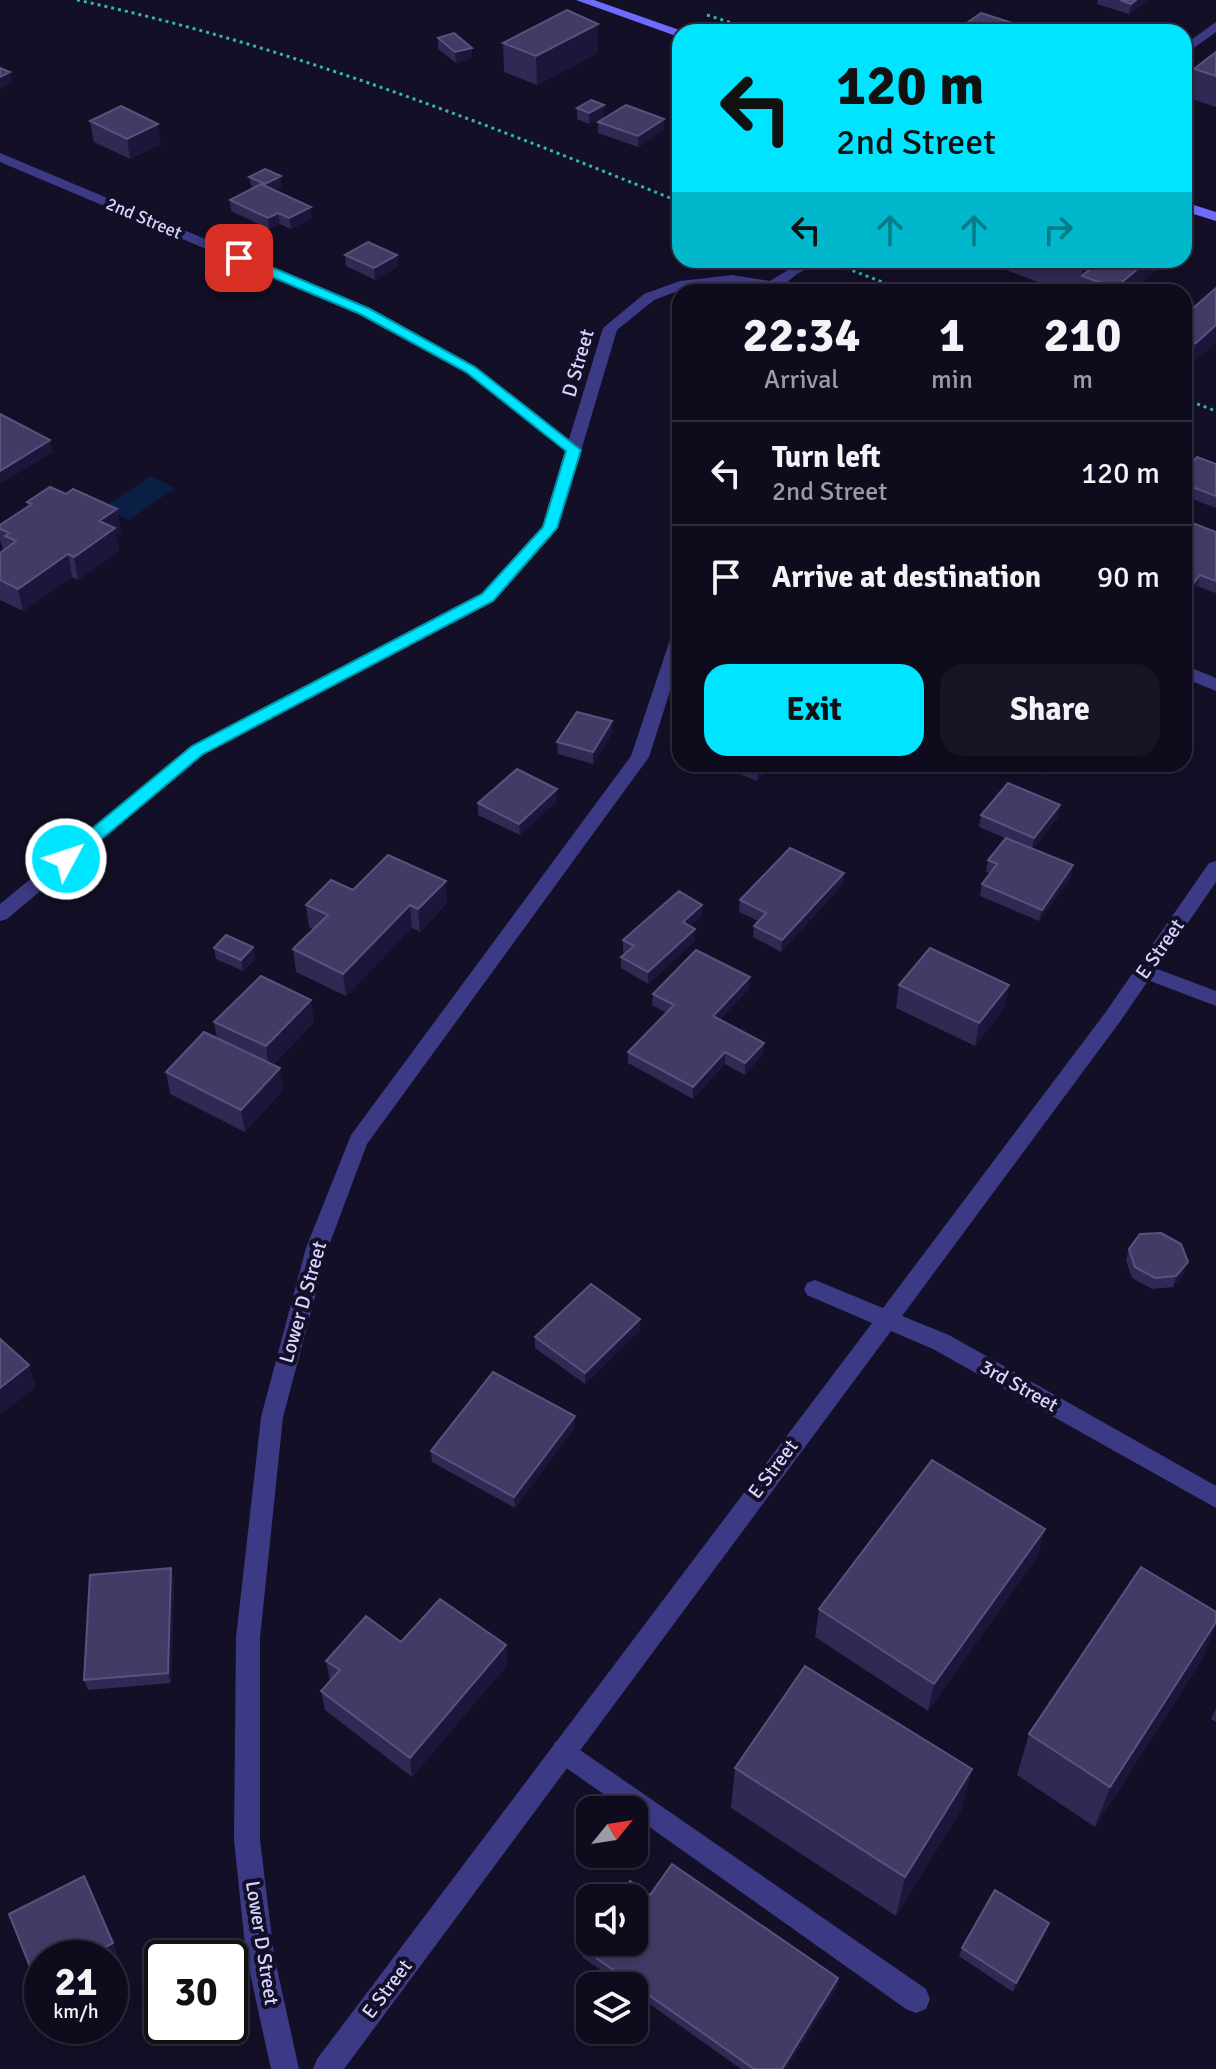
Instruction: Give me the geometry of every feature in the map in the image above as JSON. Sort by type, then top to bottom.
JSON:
[{"type":"main road","points":[[582,0],[672,30]]},
{"type":"main road","points":[[1192,209],[1216,217]]},
{"type":"street","points":[[1192,45],[1216,26]]},
{"type":"street","name":"2nd Street","points":[[0,157],[365,311],[470,369],[574,450]]},
{"type":"street","name":"D Street","points":[[781,284],[804,268]]},
{"type":"street","name":"D Street","points":[[689,284],[732,279],[750,284]]},
{"type":"street","name":"D Street","points":[[0,914],[198,750],[488,597],[550,528],[610,328],[649,297],[672,288]]},
{"type":"street","name":"Lower D Street","points":[[285,2069],[260,1955],[247,1840],[248,1638],[272,1417],[313,1263],[358,1141],[640,757],[672,659]]},
{"type":"street","points":[[1192,674],[1216,685]]},
{"type":"street","name":"E Street","points":[[327,2069],[1144,971],[1216,868]]},
{"type":"street","points":[[1144,971],[1216,999]]},
{"type":"street","name":"3rd Street","points":[[815,1289],[941,1342],[1216,1498]]},
{"type":"street","points":[[564,1751],[916,1999]]},
{"type":"path","points":[[77,0],[226,34],[426,100],[672,199]]},
{"type":"path","points":[[705,14],[736,24]]},
{"type":"path","points":[[854,271],[887,284]]},
{"type":"path","points":[[1192,402],[1216,411]]},
{"type":"water","points":[[151,476],[175,488],[129,520],[104,507]]},
{"type":"building","points":[[567,10],[598,24],[536,56],[503,43]]},
{"type":"building","points":[[981,13],[1016,24],[965,24]]},
{"type":"building","points":[[454,33],[472,48],[455,52],[438,38]]},
{"type":"building","points":[[1216,52],[1216,76],[1194,69]]},
{"type":"building","points":[[0,68],[10,72],[0,77]]},
{"type":"building","points":[[591,100],[604,105],[589,113],[577,108]]},
{"type":"building","points":[[626,105],[664,119],[638,136],[598,122]]},
{"type":"building","points":[[121,106],[158,124],[127,139],[90,121]]},
{"type":"building","points":[[265,169],[281,176],[265,184],[249,177]]},
{"type":"building","points":[[261,184],[311,207],[289,218],[278,213],[268,218],[230,200]]},
{"type":"building","points":[[368,242],[397,255],[374,268],[345,255]]},
{"type":"building","points":[[1092,268],[1139,268],[1120,284],[1104,284],[1082,276]]},
{"type":"building","points":[[1216,288],[1216,325],[1196,343],[1192,341],[1192,309]]},
{"type":"building","points":[[0,414],[50,440],[0,471]]},
{"type":"building","points":[[1197,457],[1216,464],[1216,496],[1192,487],[1192,463]]},
{"type":"building","points":[[50,487],[66,494],[73,489],[117,509],[99,521],[115,528],[74,557],[68,554],[18,589],[0,580],[0,553],[16,541],[5,536],[9,533],[0,529],[0,525],[32,504],[27,502]]},
{"type":"building","points":[[1195,524],[1216,532],[1216,581],[1200,575],[1192,584],[1192,527]]},
{"type":"building","points":[[577,712],[612,721],[593,752],[557,742]]},
{"type":"building","points":[[517,769],[557,789],[519,824],[478,803]]},
{"type":"building","points":[[1008,783],[1060,805],[1034,838],[981,815]]},
{"type":"building","points":[[1006,838],[1073,865],[1042,910],[982,884],[997,864],[988,860]]},
{"type":"building","points":[[790,848],[844,873],[782,940],[754,926],[766,913],[740,900]]},
{"type":"building","points":[[388,855],[446,881],[418,909],[410,905],[343,974],[293,949],[328,915],[306,905],[331,880],[353,890]]},
{"type":"building","points":[[679,891],[702,905],[683,922],[695,929],[648,972],[621,957],[634,946],[623,940]]},
{"type":"building","points":[[226,935],[253,947],[241,960],[214,948]]},
{"type":"building","points":[[930,948],[1009,985],[979,1023],[899,985]]},
{"type":"building","points":[[696,950],[750,977],[713,1016],[764,1043],[745,1063],[725,1052],[693,1087],[628,1052],[674,1005],[653,994]]},
{"type":"building","points":[[261,976],[311,1000],[266,1046],[214,1022]]},
{"type":"building","points":[[204,1032],[280,1068],[241,1110],[166,1072]]},
{"type":"building","points":[[1161,1233],[1181,1244],[1188,1262],[1176,1276],[1155,1278],[1135,1267],[1129,1249],[1140,1234]]},
{"type":"building","points":[[591,1284],[640,1319],[585,1373],[535,1337]]},
{"type":"building","points":[[0,1339],[29,1365],[0,1388]]},
{"type":"building","points":[[493,1372],[575,1416],[514,1497],[431,1451]]},
{"type":"building","points":[[932,1460],[1045,1529],[934,1684],[819,1609]]},
{"type":"building","points":[[1141,1567],[1216,1612],[1216,1622],[1110,1787],[1029,1734]]},
{"type":"building","points":[[171,1568],[168,1673],[84,1680],[90,1575]]},
{"type":"building","points":[[440,1599],[506,1645],[410,1758],[321,1691],[340,1670],[326,1661],[366,1616],[401,1642]]},
{"type":"building","points":[[805,1666],[972,1769],[905,1877],[735,1768]]},
{"type":"building","points":[[672,1864],[838,1978],[782,2069],[754,2069],[648,1994],[648,1972],[616,1972],[593,1956],[648,1956],[648,1894],[650,1895]]},
{"type":"building","points":[[84,1876],[112,1940],[24,1940],[24,1952],[9,1914]]},
{"type":"building","points":[[995,1890],[1049,1923],[1016,1983],[962,1948]]},
{"type":"route","points":[[66,859],[198,750],[488,597],[550,528],[574,450],[470,369],[365,311],[239,258]]}]
